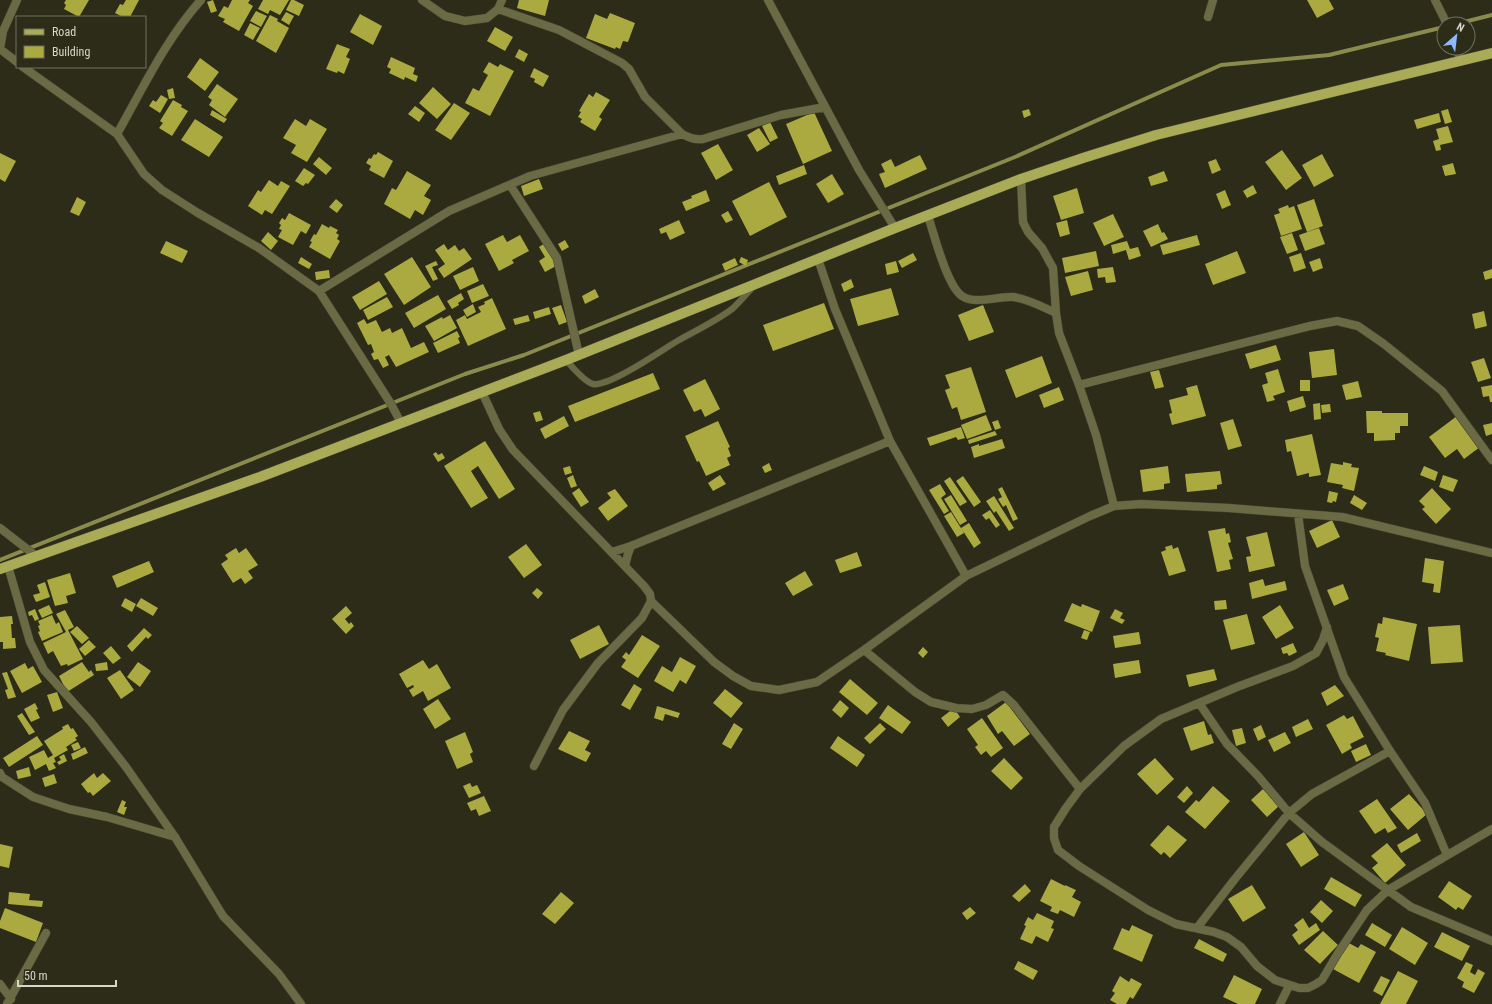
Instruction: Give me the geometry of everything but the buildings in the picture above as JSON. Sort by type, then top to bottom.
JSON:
[{"type":"main road","points":[[4,568],[260,477],[566,360],[1021,179],[1156,135],[1492,53]]},
{"type":"street","points":[[16,61],[0,49],[3,31],[17,0]]},
{"type":"street","points":[[117,134],[169,42],[188,14],[201,0]]},
{"type":"street","points":[[422,0],[445,16],[465,21],[487,18],[498,9],[502,0]]},
{"type":"street","points":[[768,0],[859,170],[896,228]]},
{"type":"street","points":[[1208,17],[1213,0]]},
{"type":"street","points":[[1435,0],[1442,16]]},
{"type":"street","points":[[498,9],[559,30],[622,63],[629,69],[645,97],[682,134],[696,140],[782,115],[825,107]]},
{"type":"street","points":[[1459,56],[1461,60]]},
{"type":"street","points":[[24,68],[117,134],[144,174],[162,190],[198,213],[259,248],[319,291],[401,422]]},
{"type":"street","points":[[319,291],[449,211],[530,176],[682,134]]},
{"type":"street","points":[[1021,179],[1023,222],[1028,232],[1042,248],[1054,268],[1056,313],[1059,333],[1096,435],[1114,506]]},
{"type":"street","points":[[510,185],[558,258],[573,335],[579,355]]},
{"type":"street","points":[[928,216],[948,273],[956,290],[963,298],[978,300],[1012,297],[1027,300],[1056,313]]},
{"type":"street","points":[[818,259],[835,309],[890,441],[966,576]]},
{"type":"street","points":[[1079,386],[1310,326],[1337,321],[1358,326],[1384,344],[1442,391],[1492,460]]},
{"type":"street","points":[[482,392],[499,429],[513,450],[644,586],[650,594],[651,601],[642,618],[598,663],[563,710],[534,766]]},
{"type":"street","points":[[612,552],[631,546],[890,441]]},
{"type":"street","points":[[651,601],[714,662],[733,676],[751,686],[780,690],[817,682],[966,576],[1090,516],[1114,506],[1141,504],[1229,508],[1342,517],[1492,553]]},
{"type":"street","points":[[1298,514],[1304,566],[1344,677],[1390,751],[1425,803],[1447,855]]},
{"type":"street","points":[[0,528],[36,556]]},
{"type":"street","points":[[625,566],[631,546]]},
{"type":"street","points":[[4,568],[30,642],[44,670],[95,727],[126,767],[175,837],[223,916],[279,974],[301,1004]]},
{"type":"street","points":[[1327,627],[1323,640],[1316,653],[1293,666],[1237,687],[1160,719],[1124,746],[1080,790],[1066,808],[1054,827],[1054,838],[1058,850],[1079,866],[1148,910],[1176,924],[1214,932],[1227,937],[1241,947],[1257,966],[1275,980],[1289,986],[1308,988],[1322,980],[1367,910],[1388,890],[1492,829]]},
{"type":"street","points":[[864,650],[915,692],[931,702],[956,708],[972,709],[986,705],[1003,695],[1013,704],[1080,790]]},
{"type":"street","points":[[1199,703],[1227,744],[1258,776],[1289,813],[1322,842],[1411,907],[1492,941]]},
{"type":"street","points":[[1197,928],[1289,813],[1312,794],[1390,751]]},
{"type":"street","points":[[0,774],[34,797],[69,809],[107,817],[175,837]]},
{"type":"street","points":[[9,1001],[46,934]]},
{"type":"street","points":[[0,984],[9,1001]]},
{"type":"street","points":[[1280,1004],[1289,986]]},
{"type":"lane","points":[[566,360],[580,375],[592,384],[600,384],[640,364],[733,308],[755,284]]},
{"type":"waterway","points":[[1476,19],[1492,15]]},
{"type":"waterway","points":[[0,560],[465,374],[524,355],[1015,157],[1221,65],[1329,55],[1436,29]]}]
